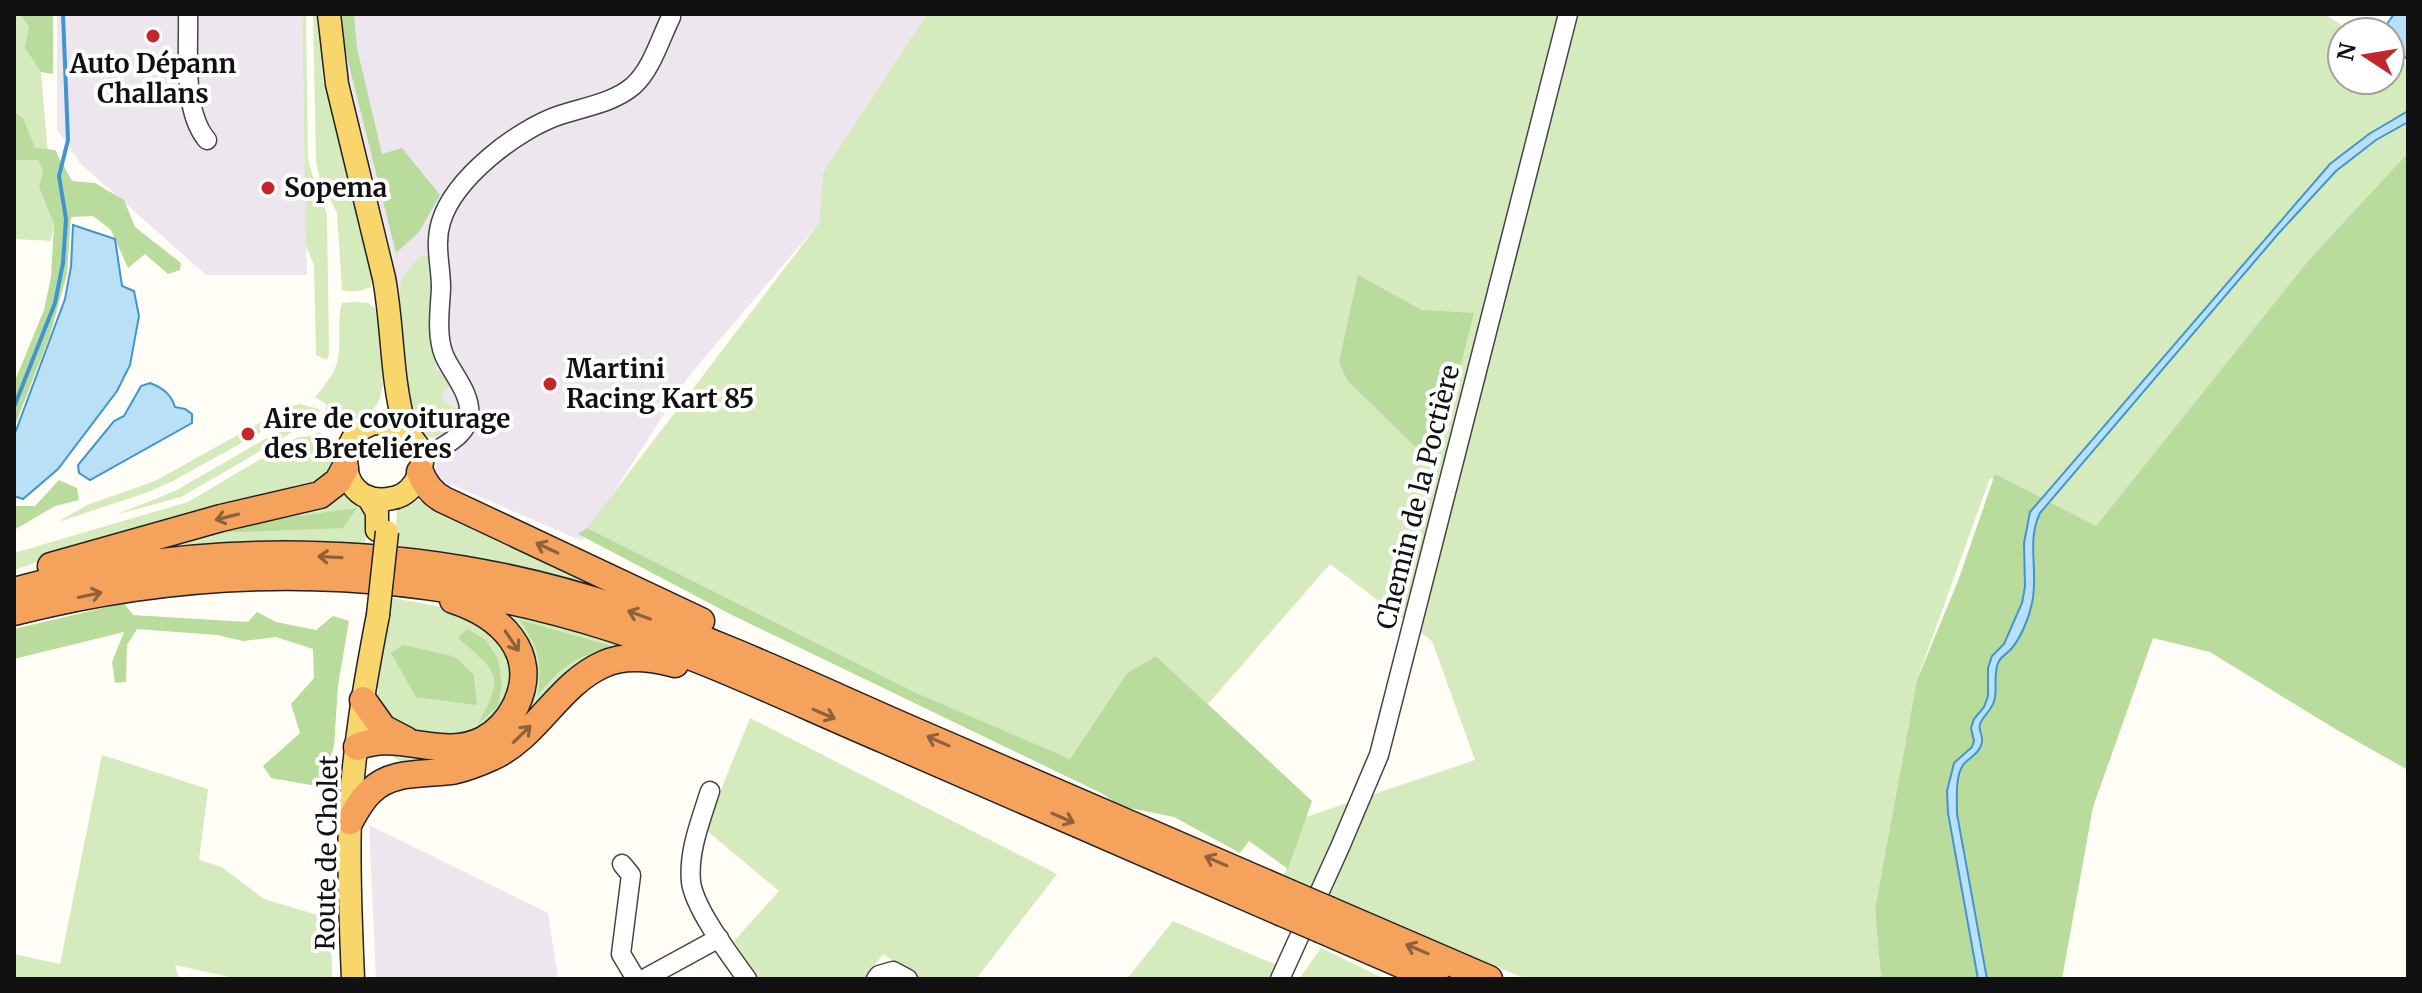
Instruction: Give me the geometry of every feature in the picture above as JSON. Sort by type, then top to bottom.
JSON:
[{"type":"highway","points":[[14,578],[221,518],[320,495],[338,481],[345,468]]},
{"type":"highway","points":[[421,468],[428,487],[444,500],[797,666],[892,721]]},
{"type":"highway","points":[[14,591],[132,566],[222,557],[313,556],[449,567],[536,584],[624,610],[728,649],[1325,920],[1489,979]]},
{"type":"highway","points":[[14,612],[107,591],[183,581],[264,576],[396,582],[511,600],[653,643],[1284,902]]},
{"type":"highway","points":[[357,747],[381,741],[446,748],[482,741],[511,715],[520,696],[523,676],[521,654],[499,623],[471,606],[396,582]]},
{"type":"highway","points":[[350,821],[378,784],[413,773],[454,770],[496,756],[515,742],[583,676],[604,664],[644,658],[753,683]]},
{"type":"highway","points":[[364,690],[383,728],[409,742]]},
{"type":"highway","points":[[357,747],[390,765],[413,773]]},
{"type":"highway","points":[[1325,920],[1435,979]]},
{"type":"main road","points":[[329,14],[337,84],[384,278],[395,379],[411,436],[420,451],[421,468],[411,487],[399,497],[384,500],[368,497],[350,481],[345,457],[353,438],[363,430],[378,423],[392,424],[411,436]]},
{"type":"main road","points":[[378,423],[390,405],[395,379]]},
{"type":"main road","name":"Route de Cholet","points":[[368,497],[377,512],[382,531]]},
{"type":"main road","name":"Route de Cholet","points":[[353,979],[350,821],[357,747],[382,531],[399,497]]},
{"type":"street","points":[[188,14],[190,95],[197,129],[207,140]]},
{"type":"street","name":"Chemin de la Poctière","points":[[1280,979],[1379,755],[1568,14]]},
{"type":"street","points":[[421,468],[455,439],[469,418],[469,406],[462,387],[443,352],[437,252],[441,219],[474,173],[496,151],[521,133],[630,88],[649,65],[671,17]]},
{"type":"street","points":[[411,436],[442,447]]},
{"type":"street","points":[[710,791],[692,853],[691,884],[705,916],[747,979]]},
{"type":"street","points":[[622,864],[631,875],[621,954],[636,979]]},
{"type":"street","points":[[644,979],[719,938]]},
{"type":"street","points":[[876,979],[893,971],[908,979]]},
{"type":"shaded area","points":[[57,14],[302,14],[307,275],[206,275],[81,164],[57,130]]},
{"type":"shaded area","points":[[339,14],[927,14],[823,172],[819,223],[689,376],[582,541],[436,478],[436,439],[418,436],[404,388],[395,268],[341,44]]},
{"type":"shaded area","points":[[369,825],[548,913],[558,979],[376,979]]},
{"type":"green space","points":[[14,14],[36,14],[54,224],[51,241],[14,239]]},
{"type":"green space","points":[[20,14],[53,14],[53,74],[41,72],[25,48],[29,27]]},
{"type":"green space","points":[[302,14],[306,14],[308,157],[327,215],[327,360],[316,355],[314,265],[306,246]]},
{"type":"green space","points":[[313,14],[320,14],[323,81],[373,268],[371,287],[357,291],[342,290],[337,213],[320,179],[316,162]]},
{"type":"green space","points":[[341,14],[354,14],[357,48],[382,154],[402,148],[440,195],[419,232],[396,253],[342,37]]},
{"type":"green space","points":[[927,14],[2324,14],[2327,16],[2326,96],[2406,96],[2408,66],[2408,158],[2308,261],[2096,526],[1990,478],[1917,680],[1875,909],[1881,979],[1527,979],[1282,880],[1306,817],[1475,760],[1432,641],[1330,564],[1208,704],[1156,656],[1127,673],[1070,759],[896,693],[587,528],[819,223],[823,172]]},
{"type":"green space","points":[[14,112],[23,118],[35,148],[55,150],[72,181],[95,183],[124,200],[135,227],[181,263],[180,270],[168,274],[145,254],[128,268],[111,230],[93,216],[71,217],[67,274],[50,335],[14,428],[14,383],[44,310],[51,277],[54,224],[39,187],[43,171],[38,160],[15,160]]},
{"type":"green space","points":[[2408,153],[2408,770],[2210,652],[2153,638],[2093,807],[2062,979],[1881,979],[1875,909],[1917,680],[1958,581],[1995,474],[2096,526],[2308,261]]},
{"type":"green space","points":[[427,255],[431,259],[436,369],[452,384],[443,392],[442,398],[450,406],[461,409],[451,426],[435,436],[421,434],[410,413],[400,300],[401,280],[419,257]]},
{"type":"green space","points":[[1358,275],[1422,310],[1474,313],[1435,466],[1347,380],[1339,362]]},
{"type":"green space","points":[[342,303],[368,303],[375,308],[382,343],[379,346],[382,389],[375,407],[368,414],[346,421],[326,415],[326,404],[315,397],[336,366]]},
{"type":"green space","points":[[300,404],[319,409],[318,415],[298,413],[290,416],[173,481],[58,522],[87,505],[155,481],[288,407]]},
{"type":"green space","points":[[302,423],[313,425],[298,429],[181,497],[115,515],[175,491],[272,435]]},
{"type":"green space","points":[[319,432],[333,445],[336,465],[320,485],[82,547],[14,570],[14,553],[188,502],[298,437]]},
{"type":"green space","points":[[59,480],[77,488],[79,500],[55,506],[14,530],[14,506],[35,506]]},
{"type":"green space","points":[[337,493],[351,498],[369,515],[365,544],[310,540],[236,541],[125,554]]},
{"type":"green space","points":[[408,500],[427,501],[623,594],[494,561],[395,545],[397,509]]},
{"type":"green space","points":[[357,508],[343,528],[214,533],[269,520]]},
{"type":"green space","points":[[587,528],[916,693],[1070,759],[1127,673],[1156,656],[1312,801],[1288,869],[1249,841],[1240,853],[1174,817],[1120,806],[1101,793],[730,614],[578,534]]},
{"type":"green space","points":[[387,597],[458,610],[495,631],[509,659],[512,681],[506,704],[487,727],[465,737],[437,738],[395,726],[378,708]]},
{"type":"green space","points":[[124,603],[133,615],[248,622],[257,612],[276,622],[316,630],[333,616],[349,621],[338,686],[334,746],[322,787],[271,778],[263,766],[300,733],[291,704],[314,678],[313,649],[276,637],[243,641],[217,635],[137,629],[127,645],[126,682],[115,683],[112,662],[124,632],[14,659],[14,629]]},
{"type":"green space","points":[[483,607],[648,652],[609,655],[587,663],[509,738],[478,755],[435,764],[404,762],[393,757],[396,750],[447,755],[476,750],[499,735],[516,713],[526,683],[522,654],[507,628]]},
{"type":"green space","points":[[520,620],[612,646],[570,663],[538,695],[538,655]]},
{"type":"green space","points":[[467,629],[486,640],[498,659],[502,685],[498,706],[478,724],[492,695],[493,675],[482,659],[458,638]]},
{"type":"green space","points":[[403,645],[455,657],[474,675],[477,705],[416,697],[391,653]]},
{"type":"green space","points":[[750,718],[1057,874],[976,979],[919,979],[883,954],[864,979],[758,979],[734,941],[779,891],[705,829]]},
{"type":"green space","points":[[102,755],[208,789],[199,860],[222,867],[264,899],[331,919],[332,979],[238,979],[175,965],[179,979],[14,979],[14,954],[60,964]]},
{"type":"green space","points":[[1173,921],[1281,967],[1272,979],[1127,979]]},
{"type":"green space","points":[[1321,948],[1385,979],[1299,979]]},
{"type":"water","points":[[2408,14],[2408,60],[2406,16],[2393,16]]},
{"type":"water","points":[[2408,111],[2408,122],[2376,140],[2336,171],[2278,234],[2040,513],[2034,535],[2034,592],[2029,615],[2015,644],[1999,661],[1994,701],[1980,724],[1981,746],[1963,765],[1958,782],[1957,814],[1987,979],[1978,979],[1948,813],[1947,791],[1954,763],[1972,747],[1974,741],[1971,728],[1988,696],[1988,668],[1992,656],[2004,644],[2022,603],[2025,587],[2024,543],[2030,512],[2330,164],[2369,134]]},
{"type":"water","points":[[73,225],[115,239],[122,286],[134,291],[139,316],[130,365],[117,391],[58,469],[23,499],[14,496],[14,436],[65,299],[71,267]]},
{"type":"water","points":[[150,383],[166,392],[175,407],[192,414],[192,423],[90,480],[79,473],[78,465],[114,421],[124,416],[141,386]]},
{"type":"waterway","points":[[14,407],[55,303],[63,263],[66,219],[59,176],[68,140],[63,14]]},
{"type":"place","name":"Auto Dépann Challans","points":[[153,36]]},
{"type":"place","name":"Sopema","points":[[268,188]]},
{"type":"place","name":"Martini Racing Kart 85","points":[[550,384]]},
{"type":"place","name":"Aire de covoiturage des Breteliéres","points":[[248,434]]}]
